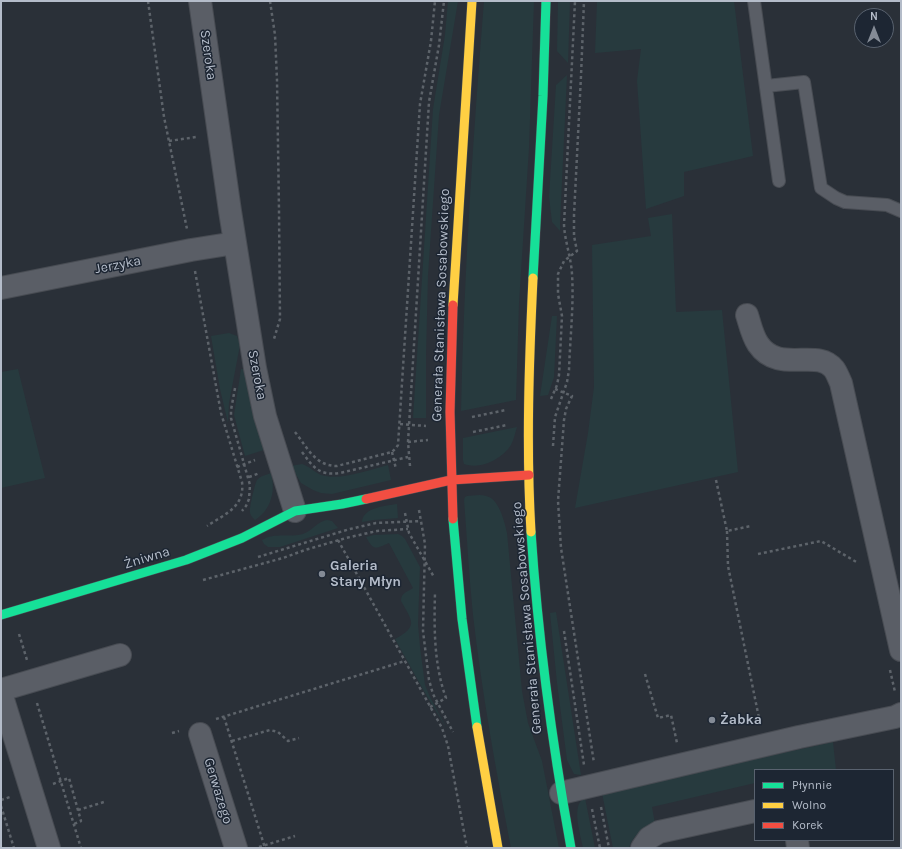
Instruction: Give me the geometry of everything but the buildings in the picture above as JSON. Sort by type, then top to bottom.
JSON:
[{"type":"main road","name":"Generała Stanisława Sosabowskiego","points":[[472,1],[462,129],[451,321],[451,480],[458,578],[466,655],[478,740],[498,848]]},
{"type":"main road","name":"Generała Stanisława Sosabowskiego","points":[[546,1],[542,124],[529,352],[529,475],[539,633],[550,726],[571,848]]},
{"type":"main road","points":[[295,511],[342,504],[451,480],[529,475]]},
{"type":"main road","name":"Żniwna","points":[[1,615],[186,560],[242,538],[295,511]]},
{"type":"street","name":"Szeroka","points":[[200,1],[235,244],[255,368],[265,416],[295,511]]},
{"type":"street","name":"Jerzyka","points":[[1,288],[191,250],[235,244]]},
{"type":"street","points":[[747,315],[758,344],[767,353],[775,358],[783,360],[818,360],[828,364],[834,369],[841,383],[895,658]]},
{"type":"street","points":[[49,848],[1,692],[120,655]]},
{"type":"street","points":[[561,793],[895,716],[898,706]]},
{"type":"street","name":"Gerwazego","points":[[205,728],[236,848]]},
{"type":"street","points":[[642,848],[649,838],[659,832],[754,811]]},
{"type":"lane","points":[[754,1],[779,181]]},
{"type":"lane","points":[[766,86],[804,82],[821,188],[845,202],[887,205],[901,211]]},
{"type":"path","points":[[148,1],[164,117],[191,250],[220,407],[242,485],[242,494],[235,507],[202,529]]},
{"type":"path","points":[[270,1],[275,35],[278,80],[280,304],[280,319],[273,345]]},
{"type":"path","points":[[291,427],[317,459],[326,465],[337,466],[392,452],[398,445],[420,104],[435,1]]},
{"type":"path","points":[[411,471],[408,457],[408,442],[429,102],[438,52],[444,1]]},
{"type":"path","points":[[553,448],[555,417],[568,374],[572,301],[572,274],[570,256],[565,240],[564,225],[575,1]]},
{"type":"path","points":[[548,401],[552,397],[555,390],[559,375],[562,316],[558,294],[558,274],[564,261],[577,251],[574,236],[574,215],[582,76],[584,1]]},
{"type":"path","points":[[555,390],[572,396],[566,409],[564,420],[558,505],[561,548],[600,848]]},
{"type":"path","points":[[470,418],[508,410]]},
{"type":"path","points":[[400,424],[426,426]]},
{"type":"path","points":[[470,432],[508,424]]},
{"type":"path","points":[[408,442],[426,440]]},
{"type":"path","points":[[392,452],[396,473]]},
{"type":"path","points":[[305,456],[315,468],[331,474],[408,457]]},
{"type":"path","points":[[237,467],[259,459]]},
{"type":"path","points":[[242,511],[250,496],[249,477]]},
{"type":"path","points":[[716,480],[728,531],[728,566],[765,745]]},
{"type":"path","points":[[419,507],[425,544],[423,618],[424,642],[429,680],[433,694],[452,728],[455,738]]},
{"type":"path","points":[[404,510],[409,533],[435,580]]},
{"type":"path","points":[[264,555],[318,537],[376,523],[421,521]]},
{"type":"path","points":[[728,531],[751,526]]},
{"type":"path","points":[[200,580],[278,560],[338,540],[377,531],[408,529]]},
{"type":"path","points":[[338,540],[439,722],[446,740],[467,848]]},
{"type":"path","points":[[758,554],[822,541],[861,565]]},
{"type":"path","points":[[430,707],[446,698],[440,679],[436,646],[434,622],[435,587]]},
{"type":"path","points":[[563,627],[593,785],[609,848]]},
{"type":"path","points":[[19,634],[28,661]]},
{"type":"path","points":[[895,658],[895,689],[898,706]]},
{"type":"path","points":[[205,728],[224,717],[405,661]]},
{"type":"path","points":[[645,674],[658,718],[671,715],[677,744]]},
{"type":"path","points":[[37,702],[81,848]]},
{"type":"path","points":[[224,717],[265,847]]},
{"type":"path","points":[[232,741],[270,730],[278,732],[288,740],[299,738]]},
{"type":"path","points":[[172,733],[179,731]]},
{"type":"path","points":[[74,824],[81,821],[78,810],[104,802]]},
{"type":"path","points":[[1,806],[14,848]]},
{"type":"path","points":[[256,848],[265,847],[295,836]]},
{"type":"green space","points":[[448,1],[458,1],[439,115],[428,275],[426,418],[413,418],[433,109],[445,35]]},
{"type":"green space","points":[[484,1],[534,1],[529,148],[519,303],[516,400],[461,411],[464,308],[476,104]]},
{"type":"green space","points":[[558,1],[570,1],[568,63],[557,51]]},
{"type":"green space","points":[[597,1],[734,1],[753,156],[684,172],[684,196],[646,209],[637,81],[641,49],[595,53]]},
{"type":"green space","points":[[567,75],[560,231],[552,222],[549,197],[556,85]]},
{"type":"green space","points":[[672,214],[676,312],[722,310],[738,472],[575,508],[588,433],[594,387],[592,245],[651,236],[648,218]]},
{"type":"green space","points":[[552,316],[557,316],[554,377],[548,395],[540,396]]},
{"type":"green space","points":[[229,333],[237,336],[240,345],[229,403],[228,423],[220,389],[211,336]]},
{"type":"green space","points":[[18,369],[45,478],[1,488],[1,372]]},
{"type":"green space","points":[[241,369],[244,369],[251,405],[264,450],[245,456],[234,415]]},
{"type":"green space","points":[[517,427],[511,445],[497,459],[477,466],[464,464],[463,438]]},
{"type":"green space","points":[[302,464],[321,475],[337,477],[388,465],[391,480],[332,494],[321,493],[301,483],[291,466]]},
{"type":"green space","points":[[271,473],[273,487],[271,500],[265,511],[255,520],[250,513],[250,510],[256,482],[263,476]]},
{"type":"green space","points":[[481,495],[491,498],[498,506],[505,523],[522,691],[528,723],[542,761],[559,848],[511,848],[490,732],[477,644],[464,500],[467,496]]},
{"type":"green space","points":[[397,504],[398,518],[362,522],[366,513],[371,510]]},
{"type":"green space","points":[[327,520],[332,521],[338,528],[280,547],[268,547],[262,540],[272,536],[293,536],[303,534],[321,522]]},
{"type":"green space","points":[[398,534],[405,539],[420,567],[418,624],[425,685],[447,729],[395,639],[410,627],[410,618],[401,601],[401,598],[403,594],[413,588],[389,543],[375,548],[366,537],[374,535]]},
{"type":"green space","points":[[556,612],[581,775],[574,774],[567,760],[550,613]]},
{"type":"green space","points":[[833,742],[836,769],[754,769],[754,783],[652,807],[655,824],[647,827],[639,833],[629,848],[613,848],[602,793]]},
{"type":"green space","points":[[585,798],[595,848],[583,848],[579,828],[577,813],[578,807],[581,801]]},
{"type":"traffic: fast","points":[[533,278],[543,96],[546,1]]},
{"type":"traffic: fast","points":[[1,615],[186,560],[242,538],[295,511],[366,499]]},
{"type":"traffic: fast","points":[[453,519],[462,619],[477,727]]},
{"type":"traffic: fast","points":[[531,532],[546,690],[571,848]]},
{"type":"traffic: slow","points":[[453,305],[472,1]]},
{"type":"traffic: slow","points":[[531,532],[529,500],[529,405],[533,278]]},
{"type":"traffic: slow","points":[[477,727],[498,848]]},
{"type":"traffic: jam","points":[[453,305],[450,412],[453,519]]},
{"type":"traffic: jam","points":[[366,499],[451,480],[529,475]]},
{"type":"place","name":"Galeria Stary Młyn","points":[[322,574]]},
{"type":"place","name":"Żabka","points":[[712,720]]}]
